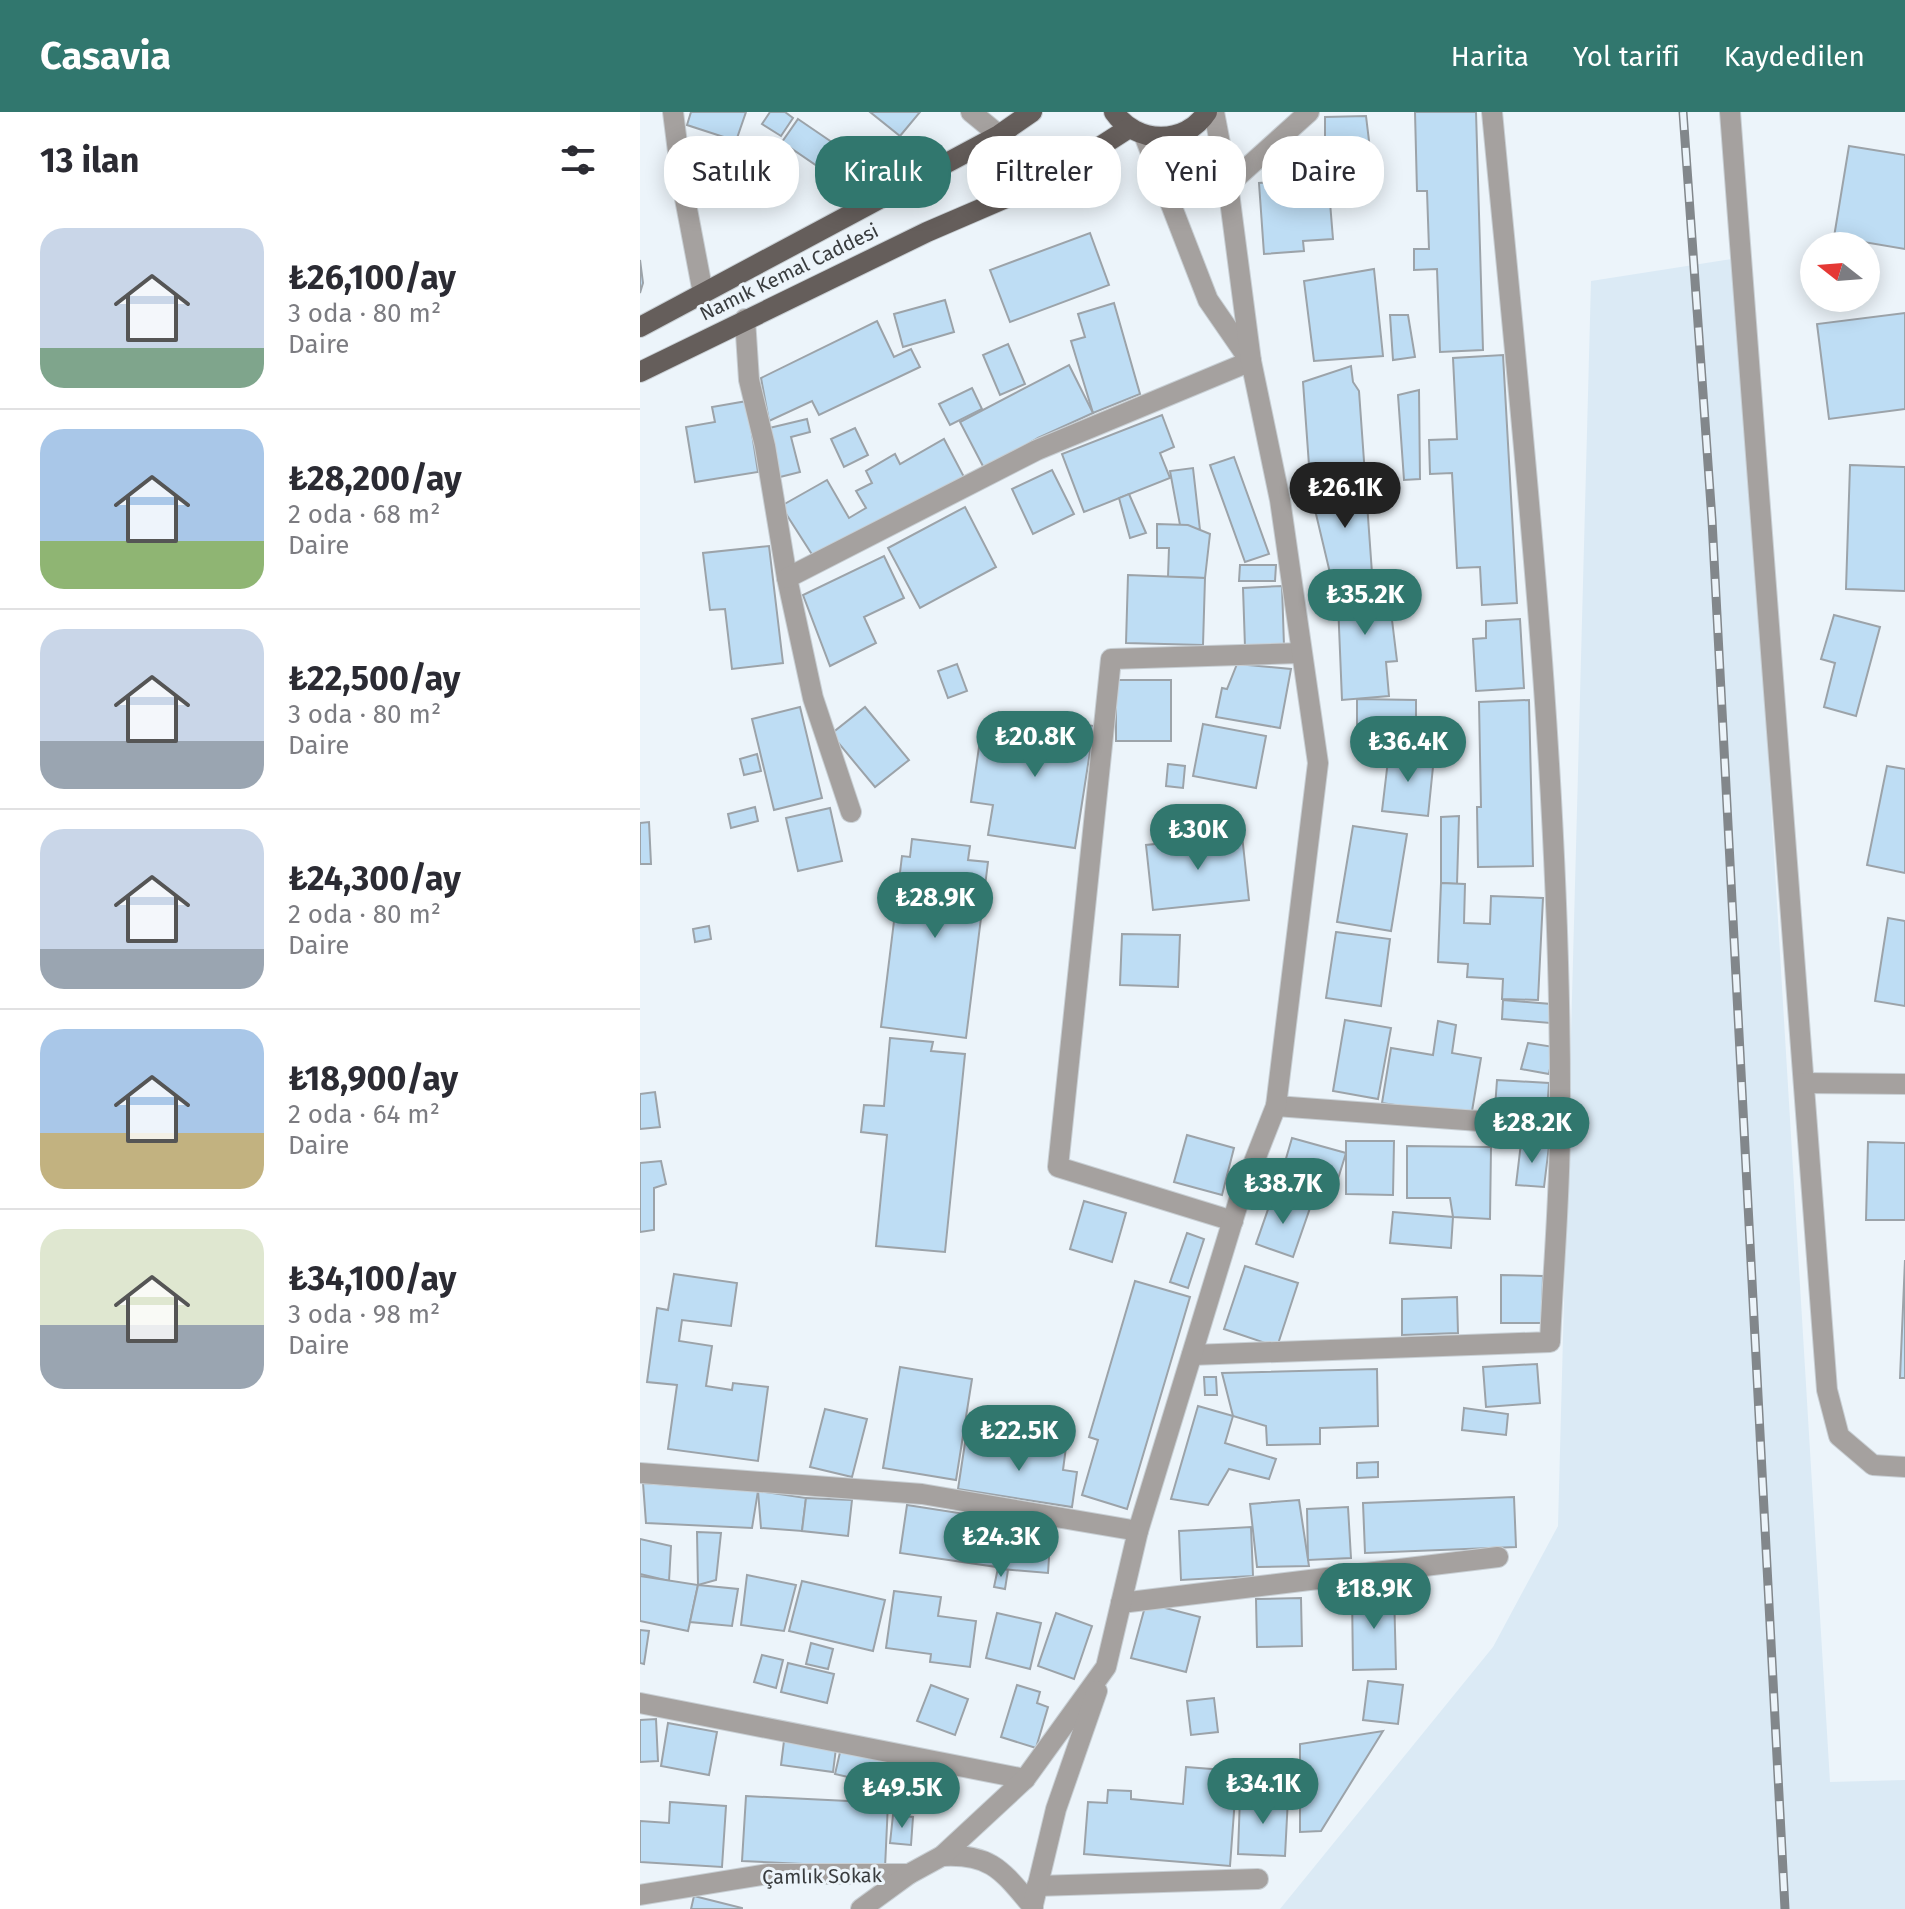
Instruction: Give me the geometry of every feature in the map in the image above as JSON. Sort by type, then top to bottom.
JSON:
[{"type":"main road","name":"Namık Kemal Caddesi","points":[[640,327],[999,135],[1032,112]]},
{"type":"main road","points":[[1114,112],[1136,132],[1160,137],[1176,135],[1191,128],[1207,112]]},
{"type":"main road","name":"Namık Kemal Caddesi","points":[[640,372],[927,232],[1048,180],[1136,132]]},
{"type":"street","points":[[673,112],[682,183],[703,293]]},
{"type":"street","points":[[971,112],[999,135]]},
{"type":"street","points":[[1214,112],[1219,136]]},
{"type":"street","points":[[1246,169],[1309,112]]},
{"type":"street","points":[[1192,1355],[1550,1342],[1561,1127],[1554,858],[1534,562],[1492,112]]},
{"type":"street","points":[[1730,112],[1827,1390],[1839,1436],[1873,1465],[1905,1467]]},
{"type":"street","points":[[1136,132],[1208,300],[1251,361]]},
{"type":"street","points":[[1032,1908],[1056,1809],[1106,1667],[1138,1531],[1233,1221],[1276,1106],[1318,763],[1280,500],[1251,361],[1231,208]]},
{"type":"street","points":[[745,319],[749,380],[765,446],[787,578],[813,698],[851,812]]},
{"type":"street","points":[[787,578],[1037,450],[1251,361]]},
{"type":"street","points":[[1233,1221],[1058,1167],[1111,659],[1301,653]]},
{"type":"street","points":[[1804,1083],[1905,1084]]},
{"type":"street","points":[[1276,1106],[1561,1127]]},
{"type":"street","points":[[640,1473],[922,1494],[1138,1531]]},
{"type":"street","points":[[1121,1603],[1498,1557]]},
{"type":"street","points":[[861,1909],[909,1874],[942,1856],[1025,1779],[1106,1667]]},
{"type":"street","points":[[640,1703],[1025,1779]]},
{"type":"street","points":[[942,1856],[967,1854],[999,1868],[1032,1908]]},
{"type":"street","name":"Çamlık Sokak","points":[[640,1895],[768,1874],[909,1874]]},
{"type":"street","points":[[1037,1886],[1258,1879]]},
{"type":"shaded area","points":[[1738,258],[1830,1782],[1905,1780],[1905,1909],[1280,1909],[1493,1647],[1558,1526],[1591,281]]},
{"type":"building","points":[[691,112],[746,112],[738,136],[721,136],[687,125]]},
{"type":"building","points":[[770,112],[785,112],[793,118],[781,136],[762,124]]},
{"type":"building","points":[[870,112],[920,112],[900,136]]},
{"type":"building","points":[[1415,112],[1476,112],[1483,350],[1440,352],[1437,269],[1414,270],[1414,249],[1429,249],[1427,191],[1417,191]]},
{"type":"building","points":[[1366,116],[1368,136],[1325,136],[1325,117]]},
{"type":"building","points":[[798,119],[823,136],[815,136],[815,165],[799,154],[799,136],[786,136]]},
{"type":"building","points":[[1849,146],[1905,155],[1905,249],[1880,245],[1880,232],[1835,232]]},
{"type":"building","points":[[1259,183],[1262,183],[1262,208],[1330,208],[1333,239],[1303,241],[1304,251],[1264,254]]},
{"type":"building","points":[[1090,233],[1109,285],[1010,322],[990,270]]},
{"type":"building","points":[[640,260],[643,283],[640,293]]},
{"type":"building","points":[[1374,269],[1383,356],[1314,361],[1304,281]]},
{"type":"building","points":[[945,300],[954,332],[903,347],[894,314]]},
{"type":"building","points":[[1114,303],[1140,394],[1093,413],[1071,341],[1085,337],[1078,314]]},
{"type":"building","points":[[1905,313],[1905,409],[1829,419],[1817,324]]},
{"type":"building","points":[[1390,315],[1408,315],[1415,357],[1393,360]]},
{"type":"building","points":[[877,321],[894,357],[911,349],[920,367],[819,415],[812,401],[769,421],[761,378]]},
{"type":"building","points":[[1008,344],[1025,384],[1000,395],[983,355]]},
{"type":"building","points":[[1503,355],[1517,603],[1482,605],[1480,567],[1457,568],[1452,473],[1430,474],[1429,440],[1457,439],[1453,358]]},
{"type":"building","points":[[1069,365],[1093,413],[1038,438],[985,470],[960,422]]},
{"type":"building","points":[[1351,366],[1353,382],[1359,391],[1366,489],[1311,493],[1303,382]]},
{"type":"building","points":[[972,388],[982,409],[950,425],[939,404]]},
{"type":"building","points":[[1419,390],[1420,479],[1404,480],[1398,395]]},
{"type":"building","points":[[747,401],[758,472],[695,482],[686,427],[715,422],[712,407]]},
{"type":"building","points":[[1162,415],[1174,447],[1160,453],[1170,478],[1084,512],[1062,454]]},
{"type":"building","points":[[807,419],[810,432],[791,437],[800,472],[776,478],[765,429]]},
{"type":"building","points":[[855,428],[868,455],[844,467],[831,439]]},
{"type":"building","points":[[944,439],[964,477],[813,556],[781,506],[827,480],[849,518],[866,508],[856,491],[872,483],[866,471],[895,454],[900,464]]},
{"type":"building","points":[[1234,457],[1269,554],[1245,562],[1210,465]]},
{"type":"building","points":[[1850,465],[1905,467],[1905,591],[1846,589]]},
{"type":"building","points":[[1193,468],[1200,530],[1180,525],[1170,471]]},
{"type":"building","points":[[1052,470],[1074,514],[1033,534],[1012,489]]},
{"type":"building","points":[[1366,489],[1372,573],[1330,573],[1311,493]]},
{"type":"building","points":[[1129,494],[1146,533],[1130,538],[1119,498]]},
{"type":"building","points":[[965,507],[996,567],[920,608],[888,548]]},
{"type":"building","points":[[1157,524],[1188,525],[1210,534],[1205,578],[1168,577],[1169,548],[1157,548]]},
{"type":"building","points":[[769,546],[783,663],[732,669],[725,609],[710,610],[703,553]]},
{"type":"building","points":[[884,556],[904,598],[864,617],[876,643],[830,666],[803,595]]},
{"type":"building","points":[[1240,565],[1276,565],[1275,581],[1239,581]]},
{"type":"building","points":[[1128,575],[1205,578],[1203,645],[1126,643]]},
{"type":"building","points":[[1337,579],[1387,579],[1397,661],[1386,662],[1389,696],[1342,700]]},
{"type":"building","points":[[1282,586],[1284,646],[1245,647],[1243,588]]},
{"type":"building","points":[[1834,615],[1880,627],[1856,716],[1824,707],[1835,663],[1821,659]]},
{"type":"building","points":[[1520,619],[1524,688],[1476,691],[1473,639],[1486,638],[1486,621]]},
{"type":"building","points":[[957,664],[967,691],[948,698],[938,671]]},
{"type":"building","points":[[1237,664],[1291,669],[1280,728],[1216,717],[1222,688],[1227,689]]},
{"type":"building","points":[[1116,680],[1171,680],[1171,741],[1116,741]]},
{"type":"building","points":[[1357,699],[1416,700],[1416,745],[1357,745]]},
{"type":"building","points":[[1529,700],[1533,866],[1478,867],[1477,807],[1481,807],[1479,702]]},
{"type":"building","points":[[800,707],[822,798],[774,810],[752,719]]},
{"type":"building","points":[[865,707],[909,760],[875,787],[831,734]]},
{"type":"building","points":[[999,712],[1094,726],[1075,848],[988,835],[993,805],[971,802],[979,747],[994,749]]},
{"type":"building","points":[[1203,724],[1266,736],[1256,788],[1193,776]]},
{"type":"building","points":[[1389,752],[1434,757],[1428,816],[1382,811]]},
{"type":"building","points":[[757,754],[761,771],[744,775],[740,759]]},
{"type":"building","points":[[1168,764],[1185,766],[1183,788],[1166,786]]},
{"type":"building","points":[[1887,766],[1905,769],[1905,873],[1867,865]]},
{"type":"building","points":[[755,807],[758,821],[731,828],[728,814]]},
{"type":"building","points":[[830,808],[842,861],[798,871],[786,818]]},
{"type":"building","points":[[1459,816],[1457,884],[1441,883],[1441,817]]},
{"type":"building","points":[[649,822],[651,864],[640,864],[640,823]]},
{"type":"building","points":[[1353,826],[1407,834],[1391,931],[1337,922]]},
{"type":"building","points":[[1242,835],[1249,900],[1153,910],[1146,845]]},
{"type":"building","points":[[912,839],[970,846],[968,860],[988,862],[966,1038],[881,1027],[902,856],[910,857]]},
{"type":"building","points":[[1441,883],[1465,884],[1464,923],[1490,924],[1491,896],[1543,898],[1538,1000],[1502,999],[1503,979],[1467,977],[1468,964],[1438,962]]},
{"type":"building","points":[[1888,918],[1905,921],[1905,1006],[1875,1001]]},
{"type":"building","points":[[709,926],[711,939],[695,942],[693,929]]},
{"type":"building","points":[[1336,932],[1390,939],[1381,1006],[1326,998]]},
{"type":"building","points":[[1122,934],[1180,935],[1178,987],[1120,985]]},
{"type":"building","points":[[1503,1000],[1551,1004],[1550,1023],[1502,1019]]},
{"type":"building","points":[[1345,1020],[1391,1028],[1378,1099],[1333,1091]]},
{"type":"building","points":[[1438,1021],[1456,1025],[1452,1053],[1481,1058],[1471,1117],[1382,1103],[1391,1048],[1433,1055]]},
{"type":"building","points":[[890,1038],[933,1042],[931,1051],[965,1054],[945,1252],[876,1246],[887,1135],[861,1132],[864,1105],[884,1106]]},
{"type":"building","points":[[1528,1043],[1554,1047],[1549,1074],[1521,1069]]},
{"type":"building","points":[[1497,1080],[1549,1083],[1547,1111],[1495,1108]]},
{"type":"building","points":[[655,1092],[660,1127],[640,1129],[640,1094]]},
{"type":"building","points":[[1187,1135],[1234,1148],[1222,1195],[1174,1182]]},
{"type":"building","points":[[1292,1138],[1346,1153],[1333,1195],[1280,1179]]},
{"type":"building","points":[[1346,1141],[1394,1141],[1393,1195],[1346,1194]]},
{"type":"building","points":[[1868,1142],[1905,1143],[1905,1220],[1866,1220]]},
{"type":"building","points":[[1521,1143],[1549,1146],[1544,1187],[1516,1185]]},
{"type":"building","points":[[1407,1146],[1491,1147],[1490,1219],[1453,1217],[1450,1198],[1407,1198]]},
{"type":"building","points":[[661,1161],[666,1184],[654,1188],[654,1230],[640,1232],[640,1163]]},
{"type":"building","points":[[1273,1195],[1310,1208],[1293,1257],[1256,1244]]},
{"type":"building","points":[[1084,1201],[1126,1213],[1112,1262],[1070,1249]]},
{"type":"building","points":[[1393,1212],[1453,1217],[1451,1248],[1390,1243]]},
{"type":"building","points":[[1187,1233],[1204,1239],[1188,1288],[1170,1282]]},
{"type":"building","points":[[1905,1260],[1905,1378],[1900,1378]]},
{"type":"building","points":[[1245,1266],[1298,1283],[1277,1347],[1224,1329]]},
{"type":"building","points":[[674,1274],[737,1283],[731,1326],[682,1320],[679,1341],[712,1346],[706,1386],[732,1390],[733,1383],[768,1387],[758,1461],[668,1449],[677,1385],[647,1382],[657,1308],[668,1310]]},
{"type":"building","points":[[1501,1275],[1543,1276],[1542,1323],[1501,1323]]},
{"type":"building","points":[[1135,1281],[1190,1297],[1127,1509],[1082,1495],[1098,1440],[1089,1437]]},
{"type":"building","points":[[1457,1297],[1458,1333],[1402,1335],[1402,1299]]},
{"type":"building","points":[[1537,1364],[1540,1403],[1486,1407],[1483,1367]]},
{"type":"building","points":[[900,1367],[972,1379],[956,1480],[883,1468]]},
{"type":"building","points":[[1377,1369],[1378,1426],[1320,1428],[1320,1444],[1267,1445],[1266,1426],[1233,1416],[1222,1373]]},
{"type":"building","points":[[1204,1377],[1216,1377],[1217,1395],[1205,1395]]},
{"type":"building","points":[[1198,1406],[1233,1416],[1225,1443],[1276,1459],[1269,1479],[1229,1469],[1208,1505],[1171,1499]]},
{"type":"building","points":[[1464,1408],[1508,1414],[1506,1435],[1462,1430]]},
{"type":"building","points":[[825,1409],[867,1419],[852,1477],[810,1467]]},
{"type":"building","points":[[1015,1439],[1066,1447],[1063,1470],[1077,1472],[1072,1507],[958,1489],[965,1443],[1013,1451]]},
{"type":"building","points":[[1378,1462],[1378,1477],[1357,1478],[1357,1463]]},
{"type":"building","points":[[643,1483],[758,1491],[752,1528],[646,1523]]},
{"type":"building","points":[[758,1491],[806,1498],[802,1531],[761,1528]]},
{"type":"building","points":[[1514,1497],[1516,1547],[1365,1553],[1363,1503]]},
{"type":"building","points":[[806,1498],[852,1500],[848,1536],[802,1531]]},
{"type":"building","points":[[1299,1500],[1309,1566],[1257,1567],[1250,1504]]},
{"type":"building","points":[[907,1505],[1004,1520],[997,1567],[900,1553]]},
{"type":"building","points":[[1348,1507],[1351,1558],[1308,1560],[1307,1509]]},
{"type":"building","points":[[1005,1524],[1051,1527],[1048,1573],[1002,1569]]},
{"type":"building","points":[[1251,1527],[1253,1576],[1181,1580],[1179,1531]]},
{"type":"building","points":[[697,1532],[721,1533],[716,1580],[698,1585]]},
{"type":"building","points":[[640,1539],[671,1546],[669,1581],[640,1574]]},
{"type":"building","points":[[998,1568],[1008,1570],[1005,1589],[994,1587]]},
{"type":"building","points":[[747,1575],[796,1585],[784,1631],[741,1625]]},
{"type":"building","points":[[640,1576],[698,1585],[688,1631],[640,1621]]},
{"type":"building","points":[[802,1581],[885,1600],[873,1651],[789,1631]]},
{"type":"building","points":[[698,1585],[738,1589],[732,1626],[690,1622]]},
{"type":"building","points":[[894,1591],[941,1597],[938,1616],[976,1621],[970,1667],[930,1662],[931,1654],[886,1648]]},
{"type":"building","points":[[1394,1591],[1396,1669],[1353,1670],[1352,1592]]},
{"type":"building","points":[[1301,1598],[1302,1646],[1257,1647],[1256,1599]]},
{"type":"building","points":[[1146,1603],[1200,1617],[1186,1672],[1131,1658]]},
{"type":"building","points":[[997,1613],[1041,1623],[1030,1669],[986,1658]]},
{"type":"building","points":[[1056,1613],[1092,1626],[1074,1679],[1038,1666]]},
{"type":"building","points":[[640,1630],[649,1631],[644,1664],[640,1663]]},
{"type":"building","points":[[811,1643],[833,1649],[828,1669],[806,1664]]},
{"type":"building","points":[[762,1655],[783,1660],[776,1688],[754,1682]]},
{"type":"building","points":[[788,1663],[834,1674],[827,1703],[781,1692]]},
{"type":"building","points":[[1368,1681],[1403,1685],[1398,1724],[1363,1720]]},
{"type":"building","points":[[931,1685],[968,1699],[955,1735],[917,1721]]},
{"type":"building","points":[[1017,1685],[1040,1692],[1037,1703],[1048,1707],[1036,1748],[1001,1737]]},
{"type":"building","points":[[1214,1698],[1218,1732],[1191,1735],[1187,1701]]},
{"type":"building","points":[[656,1719],[658,1761],[640,1762],[640,1720]]},
{"type":"building","points":[[668,1723],[717,1732],[709,1775],[661,1766]]},
{"type":"building","points":[[1383,1731],[1321,1831],[1300,1832],[1300,1744]]},
{"type":"building","points":[[784,1741],[836,1748],[833,1772],[781,1765]]},
{"type":"building","points":[[841,1748],[893,1760],[887,1786],[835,1774]]},
{"type":"building","points":[[1186,1767],[1237,1771],[1230,1866],[1084,1854],[1088,1802],[1107,1803],[1108,1790],[1131,1791],[1131,1799],[1183,1804]]},
{"type":"building","points":[[746,1796],[888,1803],[885,1868],[742,1861]]},
{"type":"building","points":[[1240,1797],[1288,1798],[1285,1856],[1238,1854]]},
{"type":"building","points":[[670,1802],[726,1806],[722,1867],[640,1862],[640,1821],[669,1823]]},
{"type":"building","points":[[893,1815],[913,1817],[911,1845],[890,1843]]},
{"type":"building","points":[[694,1896],[742,1908],[742,1909],[691,1909]]},
{"type":"railway","points":[[1683,112],[1712,520],[1785,1909]]}]
